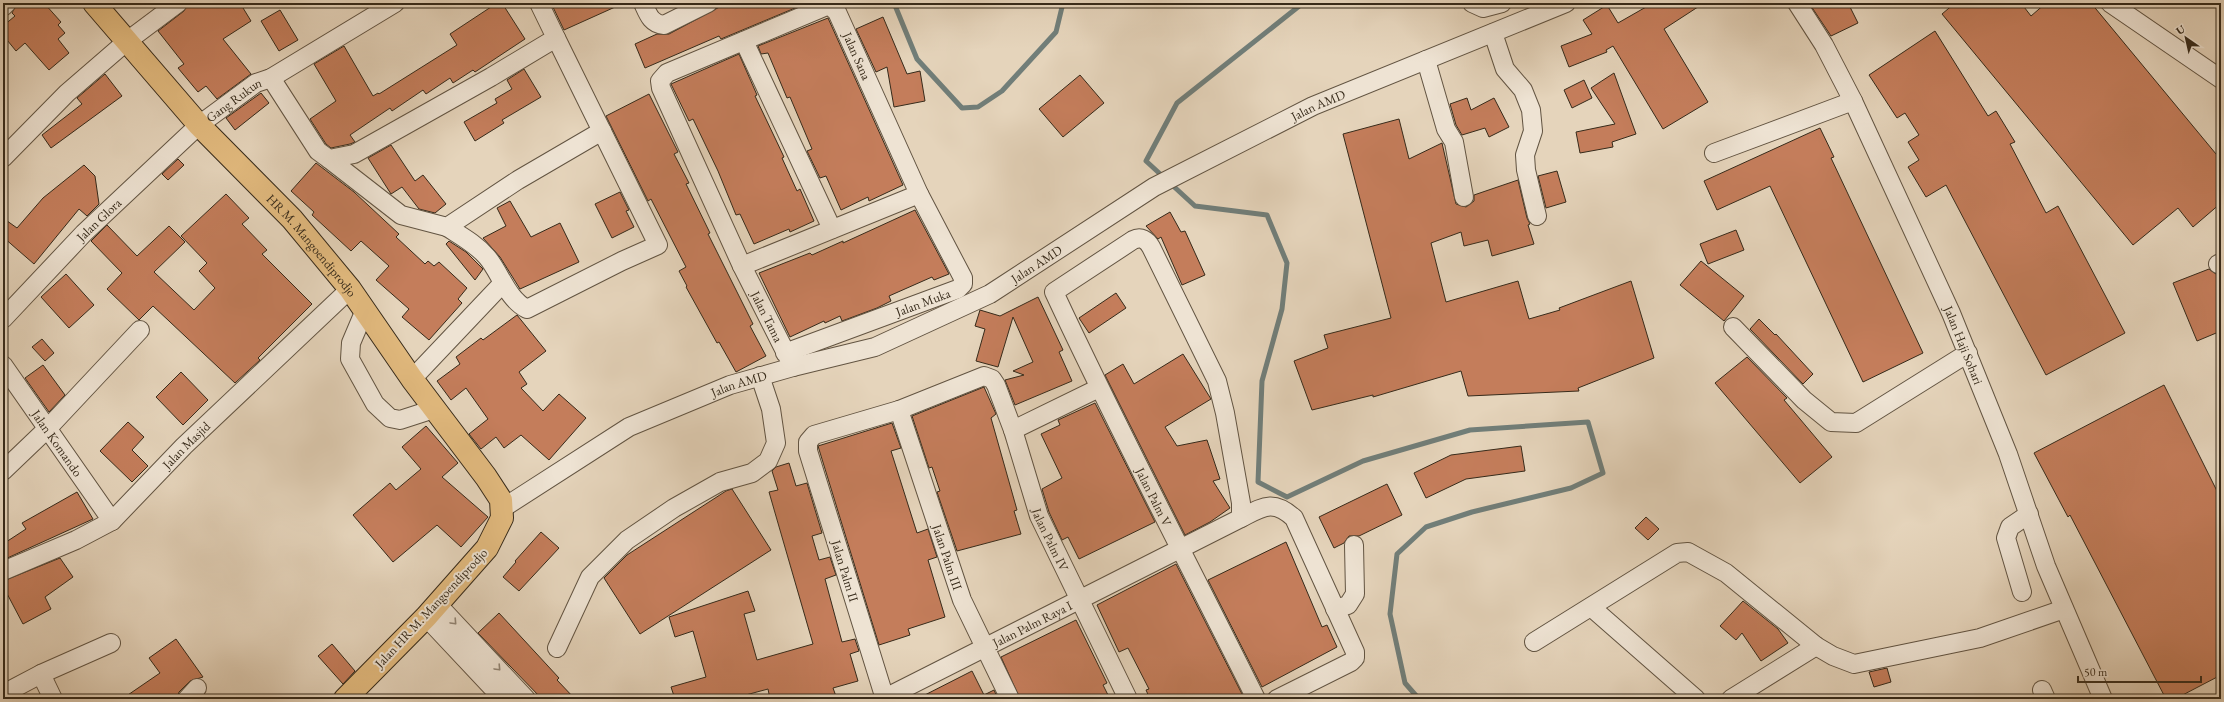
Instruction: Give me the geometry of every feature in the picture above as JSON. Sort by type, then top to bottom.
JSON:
[{"type":"main road","name":"HR M. Mangoendiprodjo","points":[[94,3],[199,125],[275,200],[350,289],[412,379],[495,490],[503,508]]},
{"type":"main road","name":"Jalan HR M. Mangoendiprodjo","points":[[345,699],[432,611],[487,548],[499,528],[503,508]]},
{"type":"street","points":[[3,6],[7,3]]},
{"type":"street","points":[[3,158],[67,93],[126,42],[178,3]]},
{"type":"street","name":"Gang Rukun","points":[[199,125],[256,84],[271,78],[395,3]]},
{"type":"street","points":[[271,78],[318,151],[402,215],[447,227],[469,241],[487,257],[503,283],[521,305],[527,309],[622,261],[658,245],[539,3]]},
{"type":"street","points":[[643,3],[652,21],[656,25],[664,25],[708,3]]},
{"type":"street","points":[[1472,3],[1483,8],[1502,3]]},
{"type":"street","name":"Jalan AMD","points":[[503,508],[629,427],[730,385],[760,376],[789,360],[875,347],[990,294],[1154,187],[1313,106],[1566,3]]},
{"type":"street","name":"Jalan Haji Sohari","points":[[1797,3],[1824,45],[1853,101],[1951,313],[2030,514],[2046,566],[2103,699]]},
{"type":"street","points":[[2110,3],[2221,79]]},
{"type":"street","name":"Jalan Sana","points":[[744,41],[825,5],[837,12],[918,194]]},
{"type":"street","points":[[1493,33],[1505,69],[1523,90],[1531,110],[1533,131],[1525,155],[1526,170],[1537,216]]},
{"type":"street","points":[[329,159],[354,154],[484,81],[556,38]]},
{"type":"street","points":[[744,41],[832,229]]},
{"type":"street","name":"Jalan Tama","points":[[744,41],[667,73],[660,81],[661,88],[742,266],[789,360]]},
{"type":"street","points":[[1426,60],[1446,129],[1454,142],[1464,197]]},
{"type":"street","points":[[1714,153],[1853,101]]},
{"type":"street","name":"Jalan Glora","points":[[3,319],[84,233],[199,125]]},
{"type":"street","points":[[447,227],[518,180],[602,131]]},
{"type":"street","points":[[742,266],[918,194]]},
{"type":"street","name":"Jalan Muka","points":[[789,360],[958,289],[963,284],[963,278],[918,194]]},
{"type":"street","name":"Jalan Palm V","points":[[1240,518],[1241,503],[1225,413],[1217,381],[1148,242],[1140,238],[1136,238],[1054,292],[1099,388],[1256,699]]},
{"type":"street","points":[[412,379],[503,283]]},
{"type":"street","name":"Jalan Masjid","points":[[3,571],[76,540],[112,521],[184,446],[350,289]]},
{"type":"street","points":[[365,310],[351,343],[350,359],[375,404],[390,418],[400,420],[434,409]]},
{"type":"street","points":[[1733,327],[1804,400],[1831,422],[1856,423],[1968,353]]},
{"type":"street","points":[[3,471],[48,428],[140,330]]},
{"type":"street","name":"Jalan Komando","points":[[3,365],[112,521]]},
{"type":"street","points":[[557,648],[590,577],[627,540],[674,508],[720,482],[752,473],[768,461],[776,443],[771,409],[760,376]]},
{"type":"street","name":"Jalan Palm IV","points":[[899,410],[978,377],[988,377],[996,385],[1013,430],[1039,516],[1128,699]]},
{"type":"street","points":[[1013,430],[1099,388]]},
{"type":"street","name":"Jalan Palm II","points":[[884,699],[808,451],[808,442],[814,435],[899,410]]},
{"type":"street","name":"Jalan Palm III","points":[[899,410],[962,600],[1010,699]]},
{"type":"street","name":"Jalan Palm Raya I","points":[[884,699],[1080,601],[1180,547],[1265,506],[1273,506],[1286,510],[1294,518],[1355,652],[1355,658],[1351,662],[1277,699]]},
{"type":"street","points":[[2022,592],[2006,538],[2010,527],[2030,514]]},
{"type":"street","points":[[1335,609],[1348,604],[1355,594],[1354,544]]},
{"type":"street","points":[[1534,642],[1677,553],[1688,552],[1726,573],[1816,646],[1833,656],[1854,664],[1980,638],[2064,610]]},
{"type":"street","points":[[1591,607],[1696,699]]},
{"type":"street","points":[[432,611],[503,699]]},
{"type":"street","points":[[432,611],[526,699]]},
{"type":"street","points":[[3,694],[41,674],[111,643]]},
{"type":"street","points":[[1731,699],[1816,646]]},
{"type":"street","points":[[41,674],[53,699]]},
{"type":"building","points":[[17,3],[44,3],[61,22],[58,25],[65,33],[58,39],[69,53],[49,70],[25,43],[16,51],[3,35],[3,26],[15,16],[12,13]]},
{"type":"building","points":[[188,3],[240,3],[251,21],[223,39],[251,74],[217,99],[206,86],[198,92],[178,68],[184,64],[158,31],[184,11]]},
{"type":"building","points":[[497,3],[502,3],[525,39],[475,72],[473,70],[453,83],[450,78],[426,94],[423,90],[392,111],[390,108],[350,135],[355,142],[331,148],[326,144],[310,119],[336,101],[314,64],[344,46],[373,96],[378,93],[379,94],[457,45],[450,34]]},
{"type":"building","points":[[551,3],[624,3],[564,30]]},
{"type":"building","points":[[727,3],[807,3],[721,39],[719,36],[645,68],[635,44],[657,34],[669,34]]},
{"type":"building","points":[[1653,3],[1704,3],[1664,29],[1708,102],[1663,129],[1613,46],[1606,50],[1607,52],[1569,67],[1561,46],[1592,34],[1583,20],[1607,5],[1618,23]]},
{"type":"building","points":[[1809,3],[1848,3],[1858,23],[1831,36]]},
{"type":"building","points":[[1955,3],[2021,3],[2031,16],[2046,3],[2091,3],[2221,160],[2221,203],[2193,227],[2178,208],[2133,245],[1942,14]]},
{"type":"building","points":[[280,10],[298,40],[279,51],[261,21]]},
{"type":"building","points":[[883,17],[907,74],[920,71],[925,101],[894,107],[887,67],[876,72],[856,29]]},
{"type":"building","points":[[828,18],[903,185],[869,201],[868,197],[841,210],[826,176],[820,178],[807,151],[812,149],[790,97],[787,98],[768,53],[761,54],[758,46]]},
{"type":"building","points":[[1935,31],[1988,116],[1996,111],[2015,142],[2010,144],[2046,213],[2058,206],[2125,333],[2046,375],[1946,185],[1926,197],[1908,167],[1919,160],[1908,142],[1919,135],[1905,113],[1897,118],[1869,75]]},
{"type":"building","points":[[739,54],[757,95],[755,96],[784,157],[782,158],[797,191],[800,189],[814,221],[790,232],[789,229],[754,244],[740,214],[736,215],[718,171],[693,119],[689,121],[671,84]]},
{"type":"building","points":[[524,69],[541,97],[502,120],[504,123],[475,141],[464,122],[497,103],[495,99],[512,89],[507,80]]},
{"type":"building","points":[[1614,73],[1636,134],[1612,142],[1613,147],[1580,153],[1576,132],[1615,124],[1591,88]]},
{"type":"building","points":[[105,74],[122,96],[51,148],[42,135],[82,104],[77,98]]},
{"type":"building","points":[[1080,75],[1104,103],[1063,137],[1039,109]]},
{"type":"building","points":[[1584,80],[1592,98],[1572,108],[1564,90]]},
{"type":"building","points":[[261,93],[269,103],[235,130],[226,118]]},
{"type":"building","points":[[649,94],[678,152],[674,154],[689,183],[686,184],[710,233],[708,234],[753,324],[750,326],[766,356],[736,372],[719,342],[717,343],[686,287],[687,286],[679,271],[686,267],[651,199],[648,201],[606,116]]},
{"type":"building","points":[[1467,98],[1471,110],[1494,98],[1509,127],[1489,137],[1485,128],[1462,135],[1456,125],[1450,104]]},
{"type":"building","points":[[1399,119],[1409,159],[1442,143],[1456,204],[1466,207],[1474,201],[1474,195],[1518,180],[1527,218],[1530,224],[1528,225],[1534,244],[1492,256],[1488,240],[1464,246],[1461,232],[1431,243],[1446,302],[1518,281],[1529,319],[1560,310],[1559,308],[1631,281],[1654,358],[1578,388],[1579,391],[1468,396],[1461,371],[1373,397],[1373,395],[1312,410],[1294,361],[1328,348],[1324,335],[1391,318],[1343,134]]},
{"type":"building","points":[[1820,128],[1834,157],[1831,158],[1923,353],[1863,382],[1770,186],[1717,210],[1704,181]]},
{"type":"building","points":[[391,145],[415,181],[423,175],[446,204],[435,213],[419,209],[402,187],[391,194],[368,158]]},
{"type":"building","points":[[178,159],[184,165],[168,180],[162,174]]},
{"type":"building","points":[[316,163],[354,192],[399,234],[396,237],[425,264],[428,261],[434,266],[439,262],[467,288],[458,299],[462,303],[429,340],[402,317],[409,309],[376,280],[389,266],[361,241],[351,251],[312,215],[314,212],[291,191]]},
{"type":"building","points":[[84,165],[95,176],[99,204],[87,216],[79,209],[34,264],[3,237],[3,218],[17,228],[43,198]]},
{"type":"building","points":[[1557,171],[1566,202],[1546,208],[1538,176]]},
{"type":"building","points":[[620,192],[629,210],[626,211],[634,227],[612,238],[595,204]]},
{"type":"building","points":[[226,194],[249,218],[242,224],[267,250],[262,254],[312,304],[258,358],[260,360],[235,383],[153,306],[139,320],[107,289],[122,273],[91,241],[107,225],[137,256],[169,226],[185,242],[154,272],[194,310],[215,288],[199,271],[207,263],[181,236]]},
{"type":"building","points":[[510,201],[531,237],[560,223],[579,262],[520,289],[500,257],[483,238],[506,226],[497,208]]},
{"type":"building","points":[[915,210],[949,274],[934,280],[932,277],[889,296],[891,301],[877,308],[842,321],[840,316],[825,323],[824,321],[790,337],[759,273],[810,253],[812,255],[843,241],[843,243]]},
{"type":"building","points":[[1170,212],[1181,232],[1185,231],[1205,275],[1182,285],[1161,237],[1158,239],[1146,226]]},
{"type":"building","points":[[1736,230],[1744,250],[1708,264],[1700,244]]},
{"type":"building","points":[[449,241],[466,252],[483,269],[475,280],[446,244]]},
{"type":"building","points":[[1701,261],[1744,296],[1724,321],[1680,285]]},
{"type":"building","points":[[2209,269],[2216,274],[2221,274],[2221,331],[2197,341],[2173,283]]},
{"type":"building","points":[[66,274],[94,305],[69,328],[41,297]]},
{"type":"building","points":[[1116,293],[1126,308],[1089,333],[1079,318]]},
{"type":"building","points":[[1038,297],[1063,350],[1059,352],[1072,381],[1015,405],[1005,380],[1024,375],[1013,371],[1033,362],[1013,317],[998,367],[976,361],[985,329],[975,326],[980,310],[1000,316]]},
{"type":"building","points":[[517,315],[546,351],[519,372],[527,384],[521,388],[543,411],[559,394],[586,418],[549,460],[521,435],[504,448],[496,437],[481,449],[469,434],[488,419],[466,388],[451,400],[437,381],[460,364],[456,357],[481,338],[483,340]]},
{"type":"building","points":[[1759,319],[1775,335],[1776,334],[1813,374],[1803,384],[1750,329]]},
{"type":"building","points":[[42,339],[54,353],[45,361],[32,347]]},
{"type":"building","points":[[1183,354],[1211,399],[1165,427],[1177,446],[1207,440],[1220,479],[1213,481],[1230,508],[1210,522],[1185,535],[1105,375],[1123,364],[1134,384]]},
{"type":"building","points":[[1747,357],[1787,398],[1784,400],[1832,457],[1800,483],[1715,383]]},
{"type":"building","points":[[43,365],[65,395],[49,412],[25,378]]},
{"type":"building","points":[[181,372],[208,400],[183,425],[156,397]]},
{"type":"building","points":[[2164,385],[2221,499],[2221,675],[2175,699],[2166,699],[2070,515],[2068,517],[2034,453]]},
{"type":"building","points":[[984,387],[996,414],[991,418],[1017,510],[1014,511],[1021,534],[957,551],[937,492],[940,491],[932,467],[929,468],[912,416]]},
{"type":"building","points":[[1095,403],[1155,522],[1079,559],[1068,537],[1062,540],[1049,512],[1042,489],[1062,478],[1041,434],[1060,425],[1058,420]]},
{"type":"building","points":[[128,422],[144,437],[132,450],[148,466],[132,482],[100,451]]},
{"type":"building","points":[[892,423],[901,448],[891,451],[917,533],[928,529],[937,557],[928,560],[945,617],[908,629],[910,635],[879,645],[818,446]]},
{"type":"building","points":[[426,426],[458,463],[442,477],[488,517],[461,547],[437,525],[393,562],[353,515],[390,483],[396,490],[421,469],[402,447]]},
{"type":"building","points":[[1521,446],[1525,471],[1466,479],[1426,498],[1414,473],[1451,455]]},
{"type":"building","points":[[789,463],[796,486],[807,483],[822,533],[812,536],[819,560],[830,557],[836,575],[825,579],[842,642],[855,639],[859,651],[850,654],[858,681],[833,688],[837,699],[770,699],[768,689],[731,699],[675,699],[671,687],[706,677],[693,631],[675,637],[669,617],[748,591],[755,611],[744,614],[757,660],[813,644],[769,492],[778,490],[772,471],[776,467]]},
{"type":"building","points":[[1387,484],[1402,515],[1359,536],[1349,536],[1344,543],[1334,548],[1319,517]]},
{"type":"building","points":[[732,489],[771,550],[640,634],[604,578],[627,555],[726,491]]},
{"type":"building","points":[[77,492],[93,519],[3,560],[3,544],[26,529],[22,523]]},
{"type":"building","points":[[1646,517],[1659,529],[1648,540],[1635,528]]},
{"type":"building","points":[[541,532],[559,548],[519,591],[503,577]]},
{"type":"building","points":[[1286,542],[1322,627],[1327,625],[1337,647],[1262,687],[1208,580]]},
{"type":"building","points":[[60,558],[73,577],[45,597],[51,609],[23,624],[3,586],[3,581]]},
{"type":"building","points":[[1176,564],[1243,696],[1236,699],[1150,699],[1146,690],[1149,689],[1128,648],[1119,652],[1097,605]]},
{"type":"building","points":[[1743,601],[1778,629],[1788,643],[1761,661],[1742,633],[1736,640],[1720,626]]},
{"type":"building","points":[[499,613],[559,678],[557,680],[575,699],[542,699],[478,633]]},
{"type":"building","points":[[1076,620],[1107,683],[1103,685],[1110,699],[1020,699],[1001,657]]},
{"type":"building","points":[[176,639],[203,677],[190,681],[179,692],[177,699],[122,699],[160,673],[149,658]]},
{"type":"building","points":[[332,644],[355,671],[343,684],[318,656]]},
{"type":"building","points":[[1887,668],[1891,682],[1874,687],[1869,672]]},
{"type":"building","points":[[972,671],[984,695],[994,690],[998,699],[917,699]]},
{"type":"waterway","points":[[894,3],[917,59],[962,108],[978,107],[1002,91],[1056,32],[1063,3]]},
{"type":"waterway","points":[[1303,3],[1177,103],[1146,161],[1195,206],[1267,215],[1287,263],[1282,309],[1262,381],[1258,482],[1287,497],[1363,461],[1470,430],[1588,422],[1603,473],[1571,488],[1472,512],[1426,527],[1397,554],[1390,614],[1405,683],[1419,699]]}]
